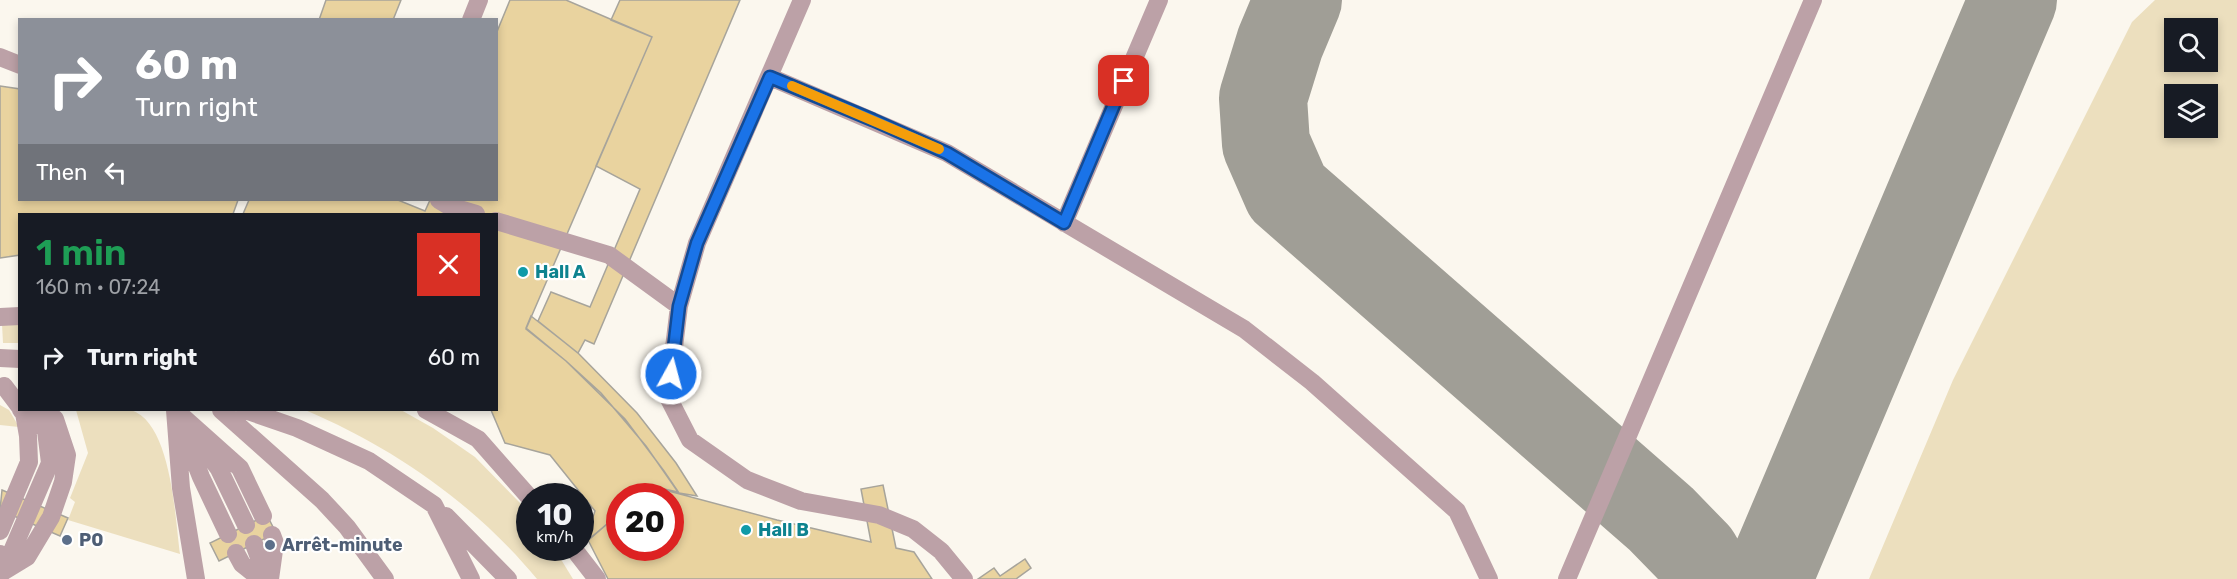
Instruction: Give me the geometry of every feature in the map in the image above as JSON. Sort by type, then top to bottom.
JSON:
[{"type":"street","points":[[472,18],[479,0]]},
{"type":"street","points":[[802,0],[697,243],[679,306],[668,397],[690,440],[747,480],[801,501],[879,515],[913,529],[941,551],[964,579]]},
{"type":"street","points":[[1064,223],[1159,0]]},
{"type":"street","points":[[1568,579],[1813,0]]},
{"type":"street","points":[[0,57],[18,64]]},
{"type":"street","points":[[770,77],[947,153],[1244,329],[1312,382],[1457,511],[1489,579]]},
{"type":"street","points":[[441,201],[473,213]]},
{"type":"street","points":[[498,222],[609,255],[679,306]]},
{"type":"street","points":[[0,317],[18,316]]},
{"type":"street","points":[[0,358],[18,359]]},
{"type":"street","points":[[8,388],[18,405]]},
{"type":"street","points":[[0,531],[29,462],[28,436],[22,411]]},
{"type":"street","points":[[1,568],[50,463],[46,431],[33,411]]},
{"type":"street","points":[[1,568],[27,557],[51,517],[63,482],[67,455],[55,419],[44,411]]},
{"type":"street","points":[[175,411],[201,477],[228,534]]},
{"type":"street","points":[[175,411],[181,488],[196,579]]},
{"type":"street","points":[[176,411],[240,468],[263,516]]},
{"type":"street","points":[[176,411],[219,469],[246,525]]},
{"type":"street","points":[[222,411],[322,500],[347,527],[385,579]]},
{"type":"street","points":[[248,411],[297,429],[369,461],[434,505],[508,579]]},
{"type":"street","points":[[428,411],[478,440],[517,483]]},
{"type":"street","points":[[434,505],[471,579]]},
{"type":"street","points":[[268,579],[275,543],[272,535]]},
{"type":"street","points":[[254,544],[268,579]]},
{"type":"street","points":[[236,553],[242,564],[261,579]]},
{"type":"street","points":[[578,561],[586,579]]},
{"type":"street","points":[[582,561],[597,579]]},
{"type":"shaded area","points":[[2155,0],[2237,0],[2237,579],[1869,579],[1953,380],[2132,22]]},
{"type":"shaded area","points":[[2,324],[18,324],[18,343],[3,343]]},
{"type":"shaded area","points":[[0,405],[9,410],[19,427],[0,425]]},
{"type":"shaded area","points":[[76,411],[133,411],[145,418],[155,433],[169,474],[180,554],[68,520],[75,502],[70,498],[88,453]]},
{"type":"shaded area","points":[[307,411],[403,411],[433,428],[475,457],[516,499],[516,555],[460,503],[401,460]]},
{"type":"shaded area","points":[[521,561],[562,561],[573,579],[537,579]]},
{"type":"building","points":[[326,0],[401,0],[394,18],[320,18]]},
{"type":"building","name":"Hall A","points":[[510,0],[566,0],[652,37],[526,329],[601,393],[646,446],[672,483],[606,483],[606,525],[594,535],[594,483],[572,483],[550,455],[505,443],[491,411],[498,411],[498,213],[243,213],[249,201],[400,201],[425,211],[430,201],[498,201],[498,29]]},
{"type":"building","points":[[620,0],[740,0],[594,344],[585,340],[578,353],[538,321],[551,292],[590,307],[640,189],[596,166],[652,37],[611,20]]},
{"type":"building","points":[[0,86],[18,89],[18,201],[238,201],[233,213],[18,213],[18,255],[0,258]]},
{"type":"building","points":[[531,316],[578,353],[637,413],[676,463],[697,496],[684,494],[684,483],[672,483],[625,419],[566,361],[526,328]]},
{"type":"building","name":"Hall B","points":[[883,485],[896,548],[914,552],[932,579],[608,579],[594,552],[594,535],[606,525],[606,561],[684,561],[684,495],[871,542],[861,489]]},
{"type":"building","points":[[2,490],[68,518],[60,536],[0,510]]},
{"type":"building","points":[[267,515],[276,533],[219,561],[210,543]]},
{"type":"building","points":[[1025,559],[1031,568],[1016,579],[978,579],[994,568],[1000,576]]},
{"type":"taxiway","points":[[1298,0],[1280,43],[1263,98],[1266,144],[1287,192],[1661,519],[1696,555],[1710,579]]},
{"type":"taxiway","points":[[1768,579],[2013,0]]},
{"type":"slow traffic","points":[[792,86],[939,149]]},
{"type":"place","name":"Hall A","points":[[523,272]]},
{"type":"place","name":"Hall B","points":[[746,530]]},
{"type":"place","name":"P0","points":[[67,540]]},
{"type":"place","name":"Arrêt-minute","points":[[270,545]]},
{"type":"route","points":[[671,374],[679,306],[697,243],[770,77],[947,153],[1064,223],[1124,81]]}]
